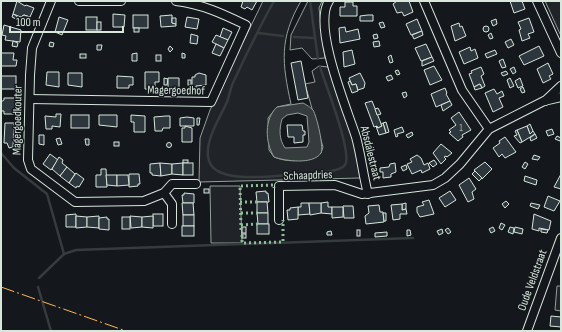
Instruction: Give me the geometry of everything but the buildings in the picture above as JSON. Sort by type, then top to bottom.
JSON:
[{"type":"street","name":"Magergoedkouter","points":[[51,1],[32,48],[29,165],[41,177],[75,202],[144,201],[164,193],[172,184],[196,184]]},
{"type":"street","points":[[79,1],[121,1]]},
{"type":"street","name":"Magergoedhof","points":[[30,99],[211,102],[246,25],[211,8],[195,3],[176,1]]},
{"type":"street","name":"Absdalestraat","points":[[329,1],[325,19],[332,67],[356,138],[368,194],[433,185],[445,178],[460,164],[489,129],[544,101],[561,97]]},
{"type":"street","points":[[424,1],[462,90],[489,129]]},
{"type":"street","points":[[537,1],[561,53]]},
{"type":"street","name":"Absdalestraat","points":[[544,101],[561,86]]},
{"type":"street","name":"Schaapdries","points":[[280,220],[279,186],[335,185],[362,194],[368,194]]},
{"type":"street","points":[[164,193],[172,204],[172,224]]},
{"type":"street","name":"Oude Veldstraat","points":[[527,331],[561,238]]},
{"type":"shaded area","points":[[263,1],[301,1],[289,27],[284,51],[284,63],[291,104],[277,107],[268,118],[269,150],[274,157],[292,161],[309,158],[321,153],[323,147],[305,84],[315,82],[312,71],[319,66],[328,67],[355,144],[360,178],[199,182],[200,138],[210,110]]},
{"type":"shaded area","points":[[308,1],[322,1],[319,8],[325,58],[312,59],[302,48],[290,50],[291,35]]},
{"type":"shaded area","points":[[545,1],[561,1],[561,36]]},
{"type":"shaded area","points":[[303,103],[313,110],[322,145],[321,153],[317,157],[306,161],[299,161],[285,160],[274,157],[269,145],[267,131],[270,118],[277,107]],"holes":[[[298,113],[307,116],[309,142],[307,147],[285,148],[280,134],[282,119],[287,115]]]},
{"type":"shaded area","points":[[210,186],[240,186],[242,243],[211,243]]},
{"type":"shaded area","points":[[557,286],[561,286],[561,311],[555,310]]},
{"type":"waterway","points":[[274,1],[237,74],[227,102],[212,133],[208,150],[208,158],[211,165],[217,171],[226,174],[248,177],[328,172],[341,168],[345,165],[345,147],[342,133],[320,67]]},
{"type":"waterway","points":[[310,1],[318,59]]},
{"type":"waterway","points":[[258,33],[283,36]]},
{"type":"waterway","points":[[294,37],[314,38]]},
{"type":"waterway","points":[[1,153],[14,168],[47,194],[64,254],[39,278]]},
{"type":"waterway","points":[[64,254],[76,250],[413,238]]},
{"type":"waterway","points":[[38,287],[51,331]]},
{"type":"hedge","points":[[241,230],[240,186],[274,185],[274,188]]},
{"type":"hedge","points":[[240,202],[257,202]]},
{"type":"hedge","points":[[241,213],[257,213]]},
{"type":"hedge","points":[[242,235],[242,243],[283,242],[283,220]]},
{"type":"hedge","points":[[241,225],[257,224]]},
{"type":"power","points":[[1,287],[126,331]]}]
